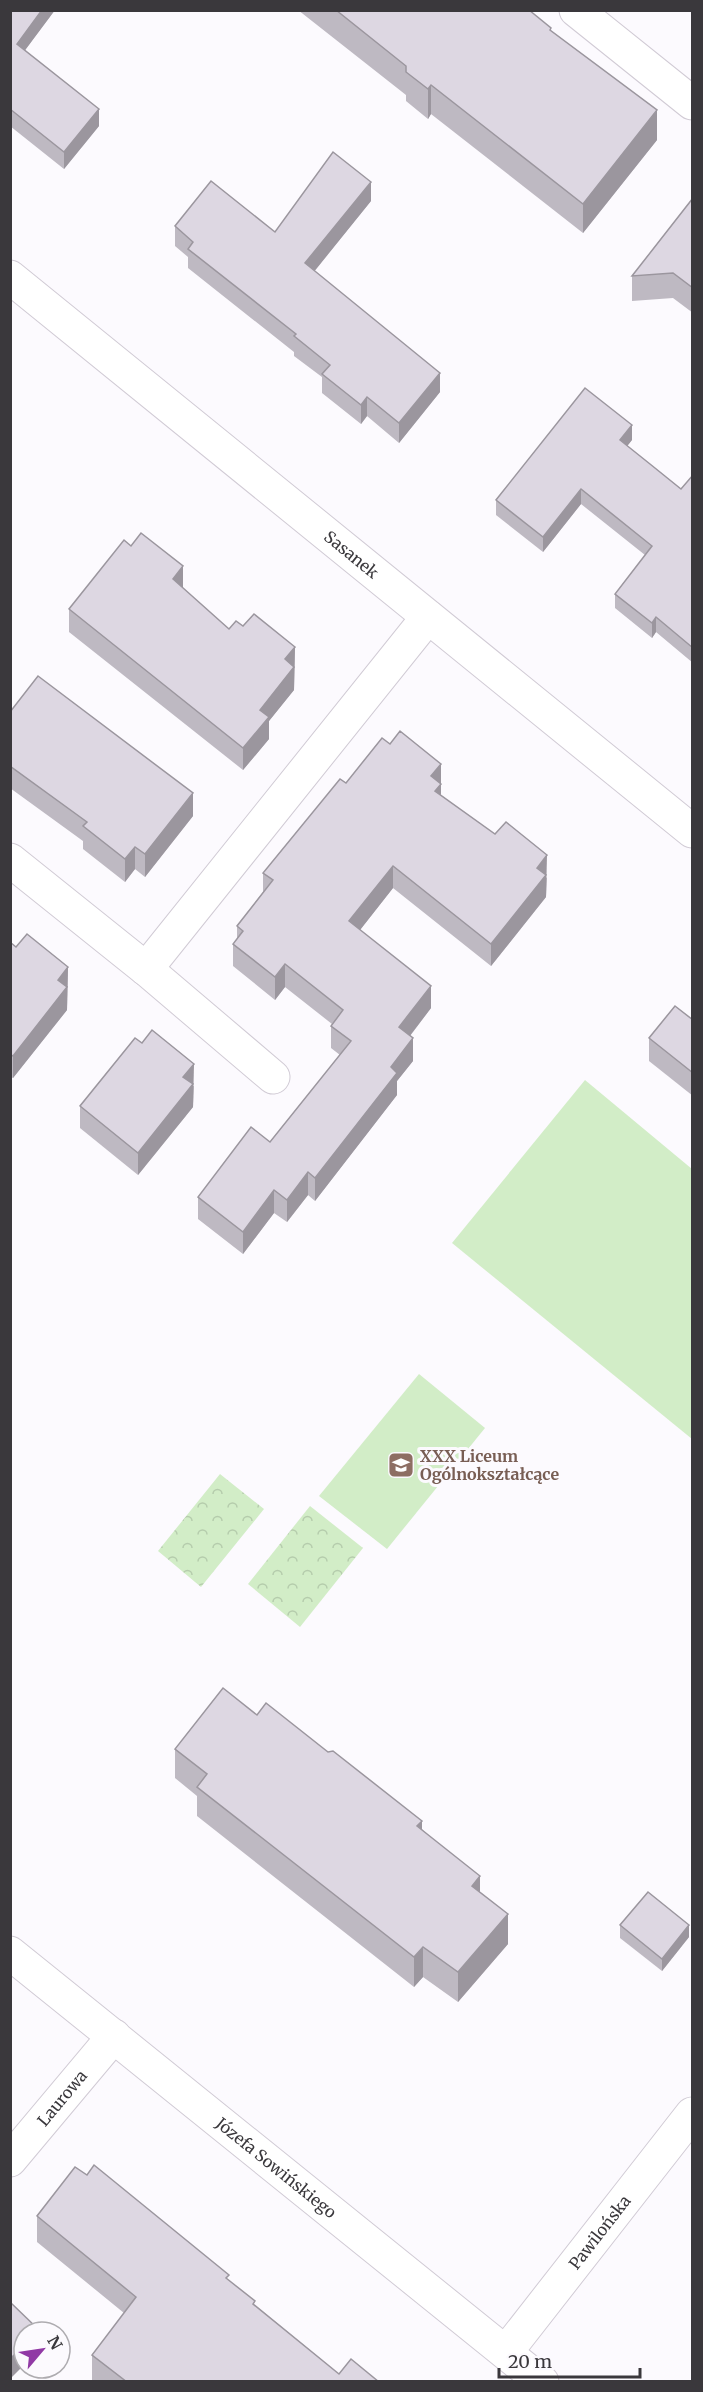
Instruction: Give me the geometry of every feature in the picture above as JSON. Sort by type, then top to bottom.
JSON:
[{"type":"street","points":[[576,10],[693,103]]},
{"type":"street","name":"Sasanek","points":[[10,277],[693,831]]},
{"type":"street","points":[[146,969],[428,617]]},
{"type":"street","points":[[10,861],[146,969],[273,1077]]},
{"type":"street","name":"Józefa Sowińskiego","points":[[10,1953],[542,2382]]},
{"type":"street","name":"Laurowa","points":[[10,2160],[114,2036]]},
{"type":"street","name":"Pawilońska","points":[[506,2352],[693,2114]]},
{"type":"green space","points":[[585,1080],[692,1169],[692,1439],[452,1243]]},
{"type":"green space","points":[[419,1374],[485,1428],[387,1549],[319,1496]]},
{"type":"green space","points":[[220,1474],[264,1509],[201,1587],[158,1551]]},
{"type":"green space","points":[[310,1506],[363,1548],[300,1627],[248,1584]]},
{"type":"building","points":[[10,10],[42,10],[17,44],[99,109],[64,152],[10,109]]},
{"type":"building","points":[[336,10],[529,10],[551,28],[550,30],[657,110],[583,204],[431,85],[428,89],[406,72],[406,66]]},
{"type":"building","points":[[333,152],[371,182],[305,263],[440,373],[399,423],[367,397],[361,405],[322,374],[330,365],[294,336],[296,334],[188,249],[193,242],[175,226],[211,181],[275,232]]},
{"type":"building","points":[[693,198],[693,288],[673,273],[632,276]]},
{"type":"building","points":[[585,388],[632,425],[620,440],[681,489],[693,475],[693,648],[656,617],[652,623],[615,594],[652,546],[581,489],[543,537],[496,500]]},
{"type":"building","points":[[141,533],[183,566],[173,579],[229,629],[236,621],[243,626],[254,614],[295,647],[285,659],[294,667],[260,710],[269,717],[243,748],[69,609],[124,540],[131,546]]},
{"type":"building","points":[[38,676],[193,793],[145,854],[135,847],[125,859],[83,826],[87,822],[10,766],[10,712]]},
{"type":"building","points":[[400,731],[441,764],[431,776],[441,784],[435,791],[495,834],[506,822],[547,855],[537,868],[546,875],[491,944],[393,866],[349,921],[431,986],[399,1027],[413,1038],[391,1067],[397,1073],[315,1178],[308,1172],[287,1200],[274,1190],[243,1232],[198,1197],[251,1127],[270,1142],[351,1041],[331,1026],[343,1010],[285,964],[275,977],[233,944],[243,931],[237,926],[273,880],[263,873],[340,779],[346,783],[382,738],[390,744]]},
{"type":"building","points":[[27,934],[68,967],[58,980],[67,987],[13,1056],[10,1054],[10,942],[16,947]]},
{"type":"building","points":[[675,1006],[693,1020],[693,1073],[649,1038]]},
{"type":"building","points":[[152,1030],[194,1064],[183,1077],[193,1084],[138,1153],[80,1106],[135,1038],[142,1043]]},
{"type":"building","points":[[223,1688],[257,1715],[266,1703],[328,1752],[333,1751],[422,1821],[417,1826],[480,1876],[472,1886],[508,1914],[458,1972],[423,1947],[414,1957],[197,1787],[207,1774],[175,1749]]},
{"type":"building","points":[[648,1892],[689,1925],[662,1959],[620,1925]]},
{"type":"building","points":[[94,2165],[229,2275],[226,2278],[255,2301],[253,2304],[339,2374],[351,2359],[379,2382],[127,2382],[92,2355],[136,2297],[37,2216],[75,2167],[87,2175]]},
{"type":"building","points":[[10,2302],[29,2320],[12,2320],[12,2357],[10,2359]]},
{"type":"place","name":"XXX Liceum Ogólnokształcące","points":[[401,1465]]}]
